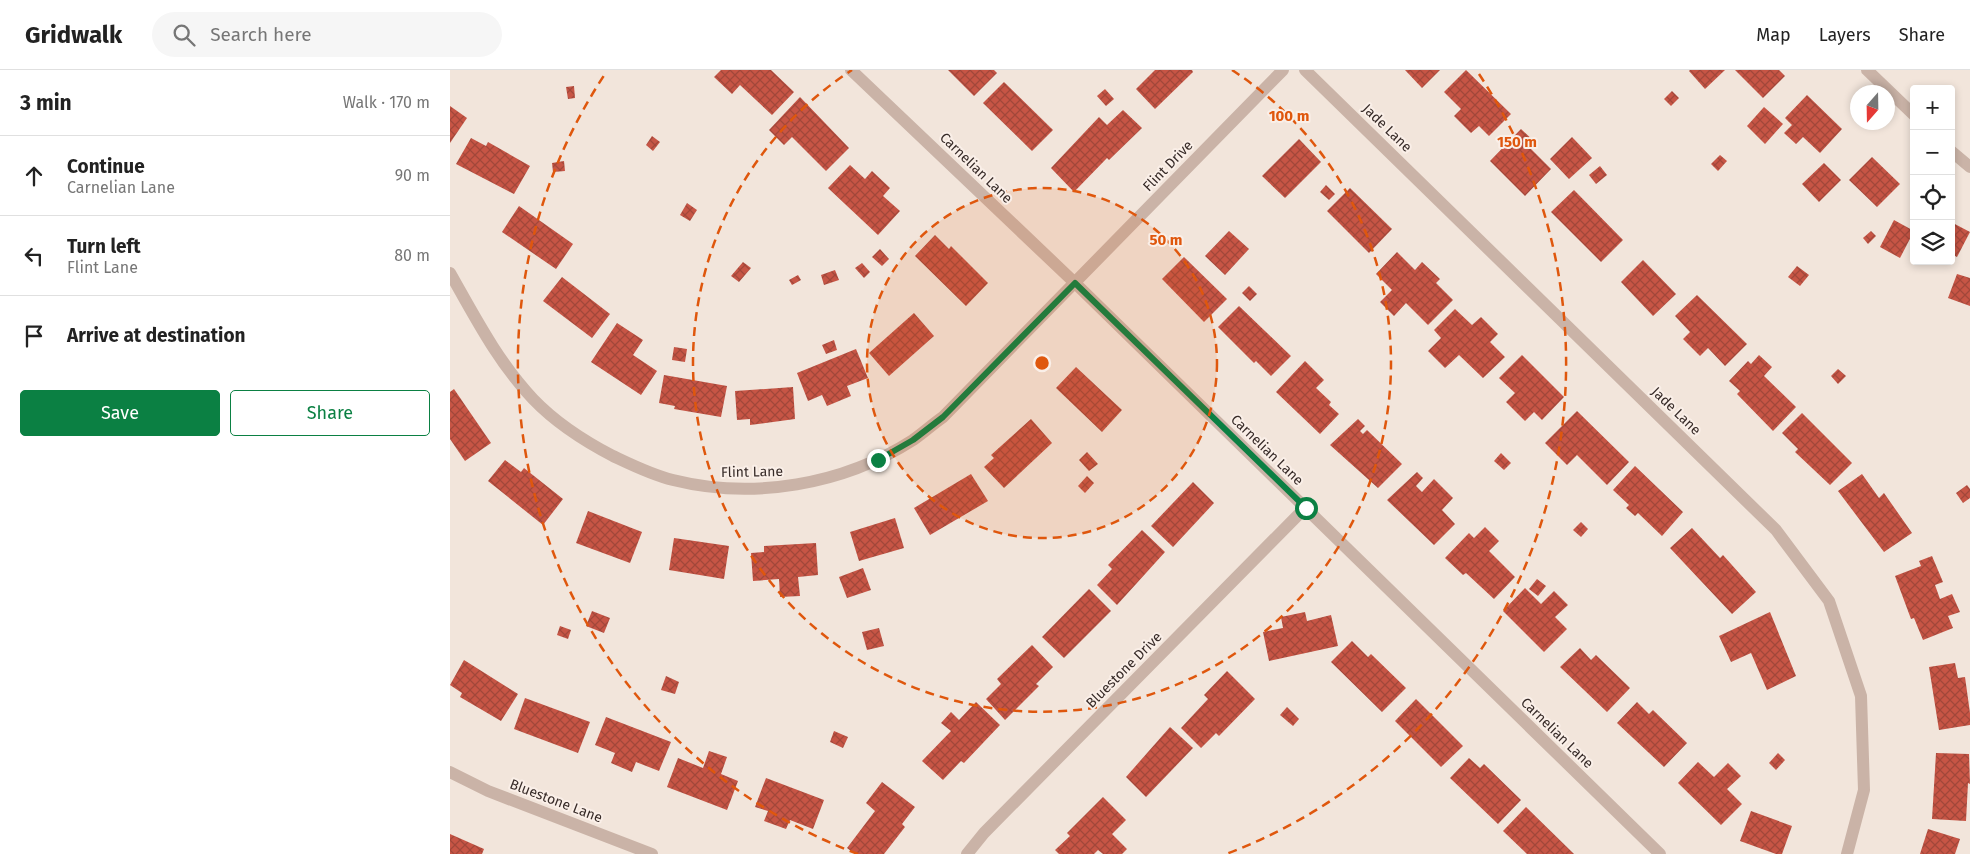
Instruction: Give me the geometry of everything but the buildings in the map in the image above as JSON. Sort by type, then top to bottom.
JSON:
[{"type":"street","name":"Carnelian Lane","points":[[851,70],[1075,283],[1660,854]]},
{"type":"street","name":"Flint Drive","points":[[1075,283],[1283,70]]},
{"type":"street","name":"Jade Lane","points":[[1305,70],[1776,530],[1829,601],[1862,696],[1864,790],[1847,854]]},
{"type":"street","points":[[1867,70],[1910,111]]},
{"type":"street","points":[[1955,154],[1969,163]]},
{"type":"street","name":"Flint Lane","points":[[450,273],[492,347],[510,372],[534,400],[566,428],[596,448],[636,467],[672,480],[718,488],[750,490],[791,486],[835,476],[878,460],[913,440],[943,417],[1075,283]]},
{"type":"street","name":"Bluestone Drive","points":[[967,854],[984,832],[1306,508]]},
{"type":"street","name":"Bluestone Lane","points":[[450,772],[488,791],[652,854]]},
{"type":"route","points":[[878,460],[913,440],[943,417],[1075,283],[1306,508]]}]
